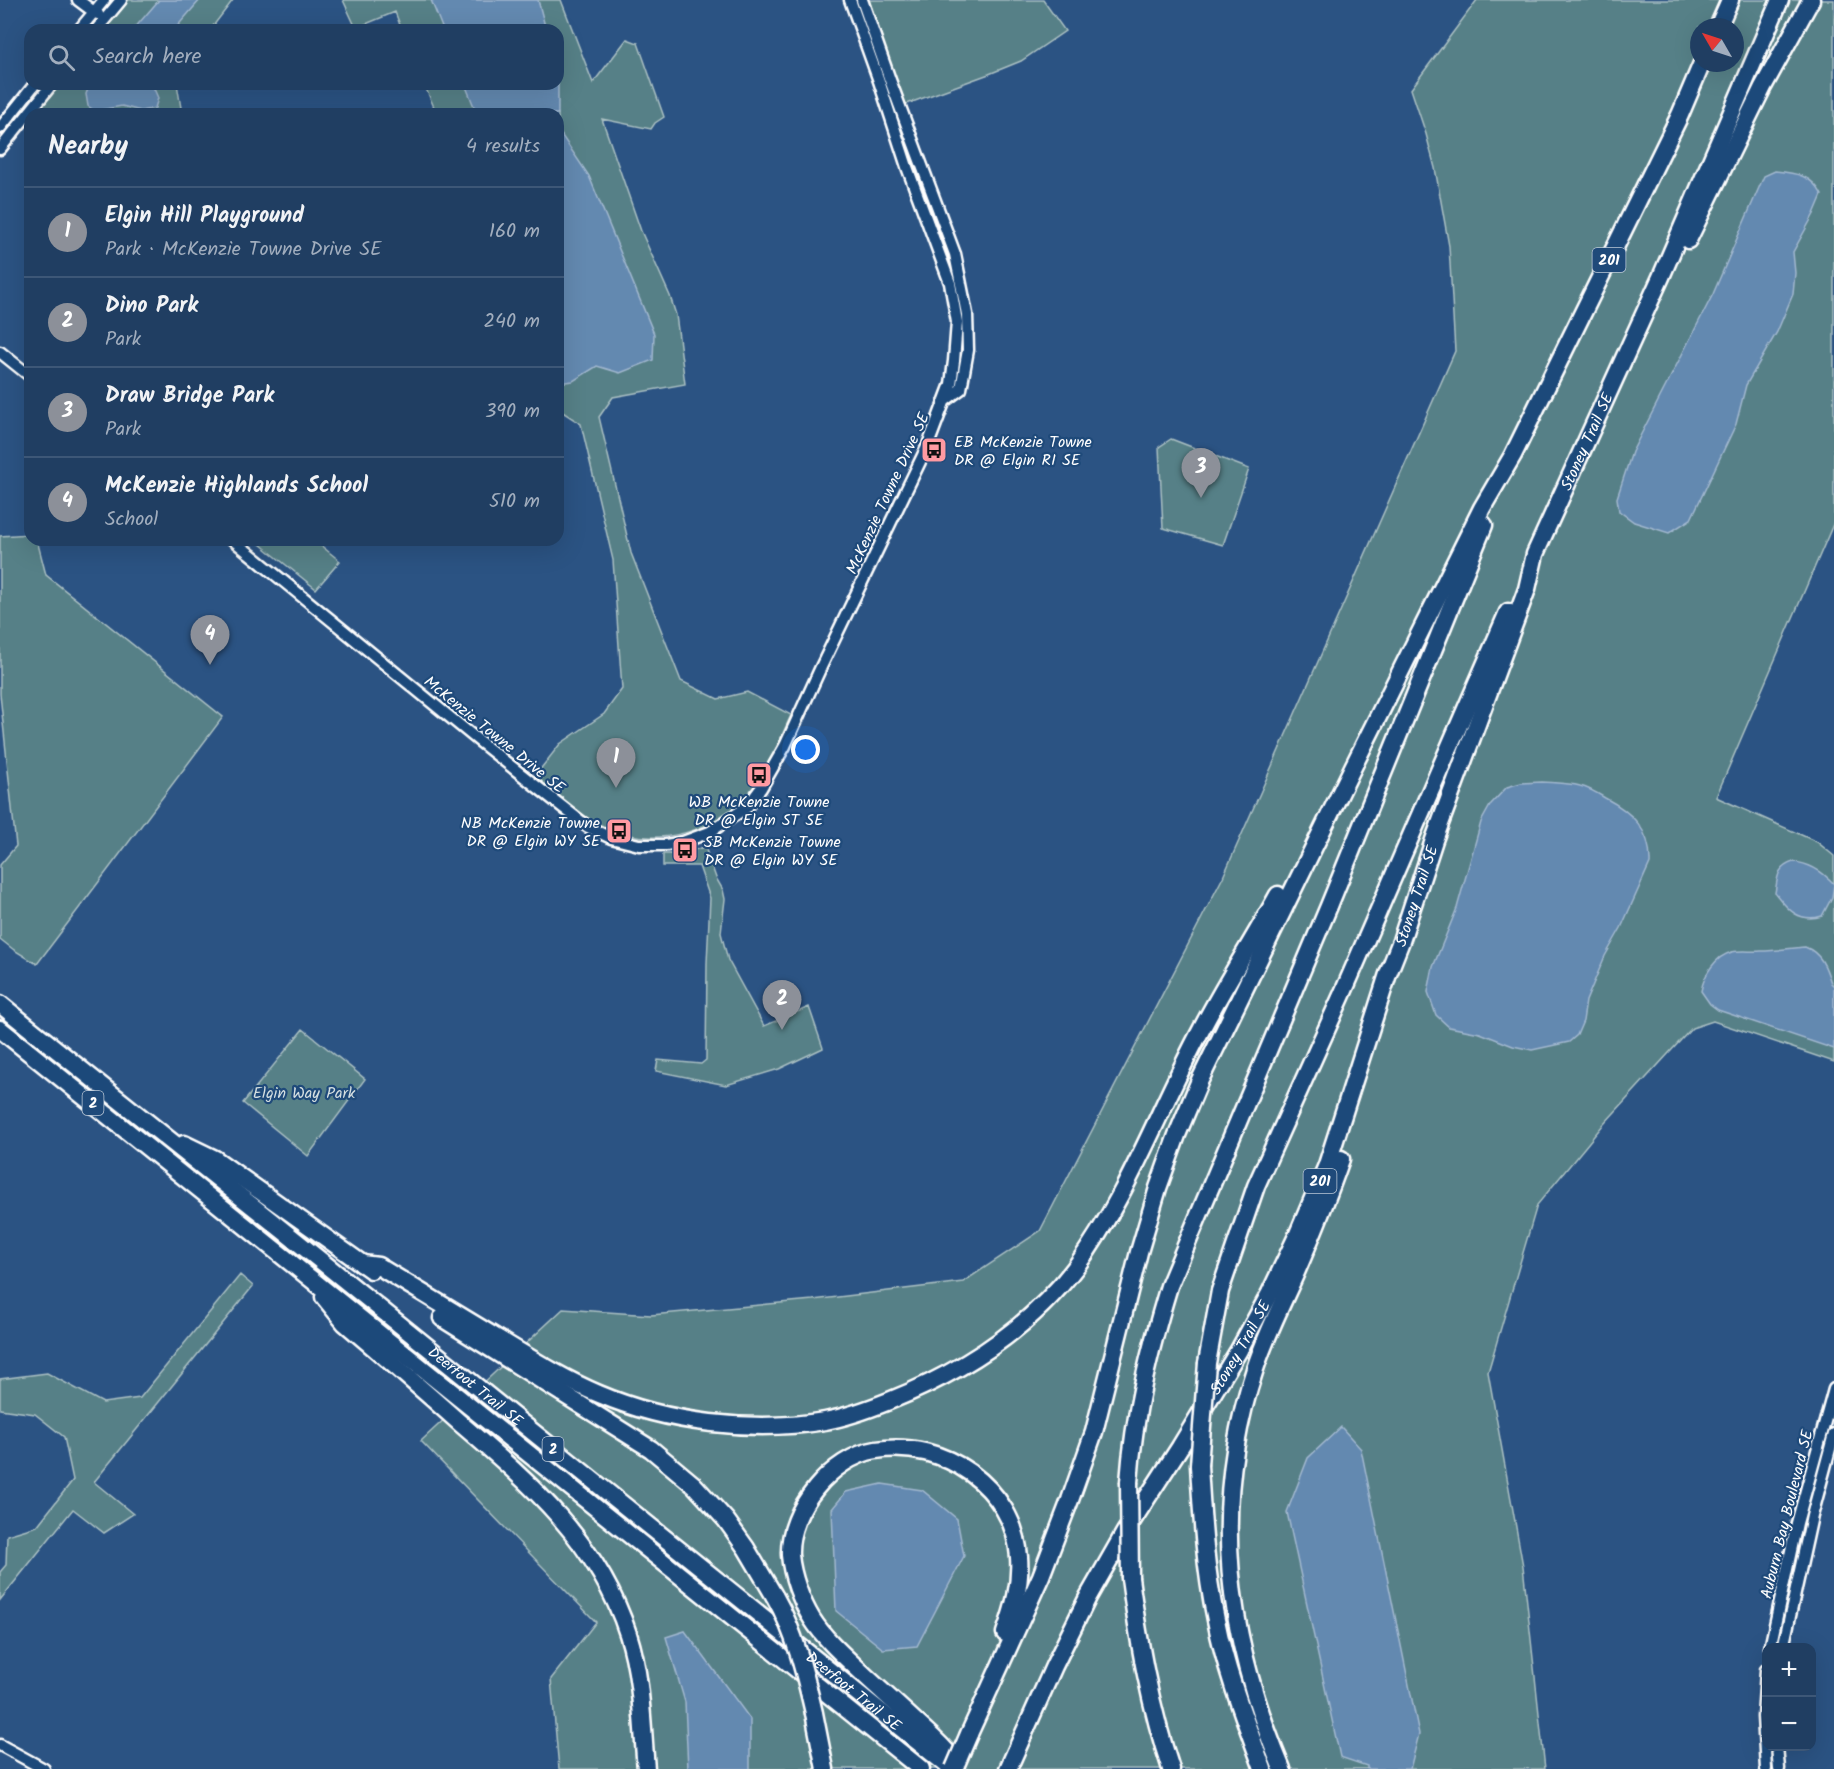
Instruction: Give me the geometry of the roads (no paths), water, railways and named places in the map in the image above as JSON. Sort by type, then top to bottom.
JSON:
[{"type":"highway","points":[[1722,18],[1730,0]]},
{"type":"highway","name":"Stoney Trail SE","points":[[1009,1768],[1053,1666],[1099,1576],[1239,1350],[1278,1278],[1327,1165],[1388,974],[1434,840],[1527,589],[1535,554],[1661,277],[1780,0]]},
{"type":"highway","points":[[1661,277],[1688,240],[1763,87],[1811,0]]},
{"type":"highway","name":"201","points":[[953,1769],[1041,1576],[1083,1465],[1139,1252],[1177,1135],[1205,1070],[1482,508],[1513,455],[1680,115],[1698,72]]},
{"type":"highway","points":[[1171,1769],[1162,1743],[1146,1676],[1130,1578],[1129,1482],[1132,1443],[1142,1382],[1154,1334],[1169,1286],[1329,906],[1513,455]]},
{"type":"highway","points":[[1263,1769],[1230,1680],[1215,1619],[1204,1545],[1199,1465],[1207,1363],[1220,1291],[1256,1186],[1535,554]]},
{"type":"highway","points":[[362,1264],[378,1266],[550,1370],[600,1394],[655,1413],[702,1421],[790,1425],[828,1420],[864,1410],[925,1387],[986,1352],[1022,1326],[1054,1293],[1094,1241],[1134,1170],[1204,1023],[1269,912],[1324,809],[1353,767]]},
{"type":"highway","points":[[1282,1769],[1265,1727],[1247,1670],[1236,1620],[1228,1533],[1230,1492],[1237,1441],[1245,1402],[1264,1344],[1320,1216],[1355,1119],[1387,1007],[1401,941]]},
{"type":"highway","name":"Deerfoot Trail SE","points":[[0,1004],[153,1129],[323,1262],[743,1603],[953,1769]]},
{"type":"highway","name":"Deerfoot Trail SE","points":[[0,1029],[921,1769]]},
{"type":"highway","points":[[153,1129],[214,1159],[437,1315],[651,1449],[694,1485],[726,1520],[746,1548],[775,1597],[802,1665],[825,1769]]},
{"type":"highway","points":[[312,1280],[345,1323],[521,1475],[561,1516],[590,1555],[615,1600],[629,1635],[638,1682],[646,1769]]},
{"type":"highway","points":[[962,1769],[947,1752],[837,1649],[812,1619],[800,1593],[790,1555],[797,1518],[814,1491],[827,1476],[859,1455],[875,1450],[914,1449],[949,1459],[974,1474],[982,1482],[1001,1506],[1012,1527],[1019,1557],[1017,1595],[970,1732]]},
{"type":"highway","points":[[888,1742],[912,1769]]},
{"type":"street","points":[[78,0],[94,12],[107,17]]},
{"type":"street","points":[[101,24],[121,0]]},
{"type":"street","name":"McKenzie Towne Drive SE","points":[[240,546],[588,827],[611,838],[639,845],[666,845],[683,842],[710,832],[747,807],[785,746],[928,445],[951,384],[957,322],[950,283],[850,0]]},
{"type":"street","name":"McKenzie Towne Drive SE","points":[[862,0],[893,90],[955,254],[967,314],[969,350],[961,389],[945,400]]},
{"type":"street","points":[[84,24],[101,1]]},
{"type":"street","points":[[101,1],[107,17]]},
{"type":"street","points":[[0,128],[30,90]]},
{"type":"street","points":[[33,108],[47,90]]},
{"type":"street","points":[[0,149],[24,119]]},
{"type":"street","points":[[0,352],[24,371]]},
{"type":"street","name":"Auburn Bay Boulevard SE","points":[[1771,1643],[1797,1523],[1834,1389]]},
{"type":"street","name":"Auburn Bay Boulevard SE","points":[[1784,1643],[1803,1555],[1834,1434]]},
{"type":"street","points":[[1765,1697],[1763,1717],[1766,1769]]},
{"type":"street","points":[[0,1745],[44,1769]]},
{"type":"street","points":[[1777,1751],[1779,1769]]},
{"type":"water","points":[[159,0],[200,0],[179,24],[138,24]]},
{"type":"water","points":[[431,0],[538,0],[544,24],[441,24]]},
{"type":"water","points":[[88,90],[155,90],[158,98],[155,108],[122,106],[91,108],[88,106]]},
{"type":"water","points":[[467,90],[558,90],[558,108],[475,108]]},
{"type":"water","points":[[564,139],[589,176],[654,334],[653,360],[620,373],[597,366],[573,381],[564,382]]},
{"type":"water","points":[[1775,171],[1803,176],[1818,188],[1822,195],[1793,252],[1795,273],[1793,294],[1777,332],[1746,385],[1736,424],[1691,519],[1669,533],[1634,522],[1619,511],[1617,498],[1632,452],[1713,294],[1764,176]]},
{"type":"water","points":[[1542,782],[1583,787],[1624,809],[1638,823],[1643,832],[1647,841],[1650,863],[1621,928],[1605,956],[1586,1001],[1583,1021],[1577,1035],[1569,1042],[1532,1050],[1513,1046],[1480,1033],[1449,1027],[1436,1015],[1428,992],[1433,967],[1457,908],[1481,822],[1491,804],[1507,787],[1521,783]]},
{"type":"water","points":[[1793,862],[1816,869],[1834,884],[1832,897],[1822,916],[1807,918],[1800,916],[1790,910],[1775,893],[1781,870]]},
{"type":"water","points":[[1805,947],[1819,957],[1834,986],[1834,1049],[1718,1010],[1710,1004],[1701,991],[1711,967],[1726,954],[1736,951]]},
{"type":"water","points":[[1341,1427],[1361,1449],[1419,1734],[1410,1769],[1367,1769],[1367,1766],[1340,1757],[1287,1512],[1308,1458]]},
{"type":"water","points":[[882,1484],[922,1490],[957,1519],[964,1556],[917,1646],[883,1649],[836,1611],[832,1509],[846,1492]]},
{"type":"water","points":[[685,1631],[750,1719],[750,1769],[688,1769],[685,1702],[666,1637]]},
{"type":"place","name":"EB McKenzie Towne DR @ Elgin RI SE","points":[[934,450]]},
{"type":"place","name":"Draw Bridge Park","points":[[1201,498]]},
{"type":"place","name":"McKenzie Highlands School","points":[[210,665]]},
{"type":"place","name":"WB McKenzie Towne DR @ Elgin ST SE","points":[[759,775]]},
{"type":"place","name":"Elgin Hill Playground","points":[[616,788]]},
{"type":"place","name":"NB McKenzie Towne DR @ Elgin WY SE","points":[[619,831]]},
{"type":"place","name":"SB McKenzie Towne DR @ Elgin WY SE","points":[[685,850]]},
{"type":"place","name":"Dino Park","points":[[782,1030]]},
{"type":"park label","name":"Elgin Way Park","points":[[304,1092]]}]
